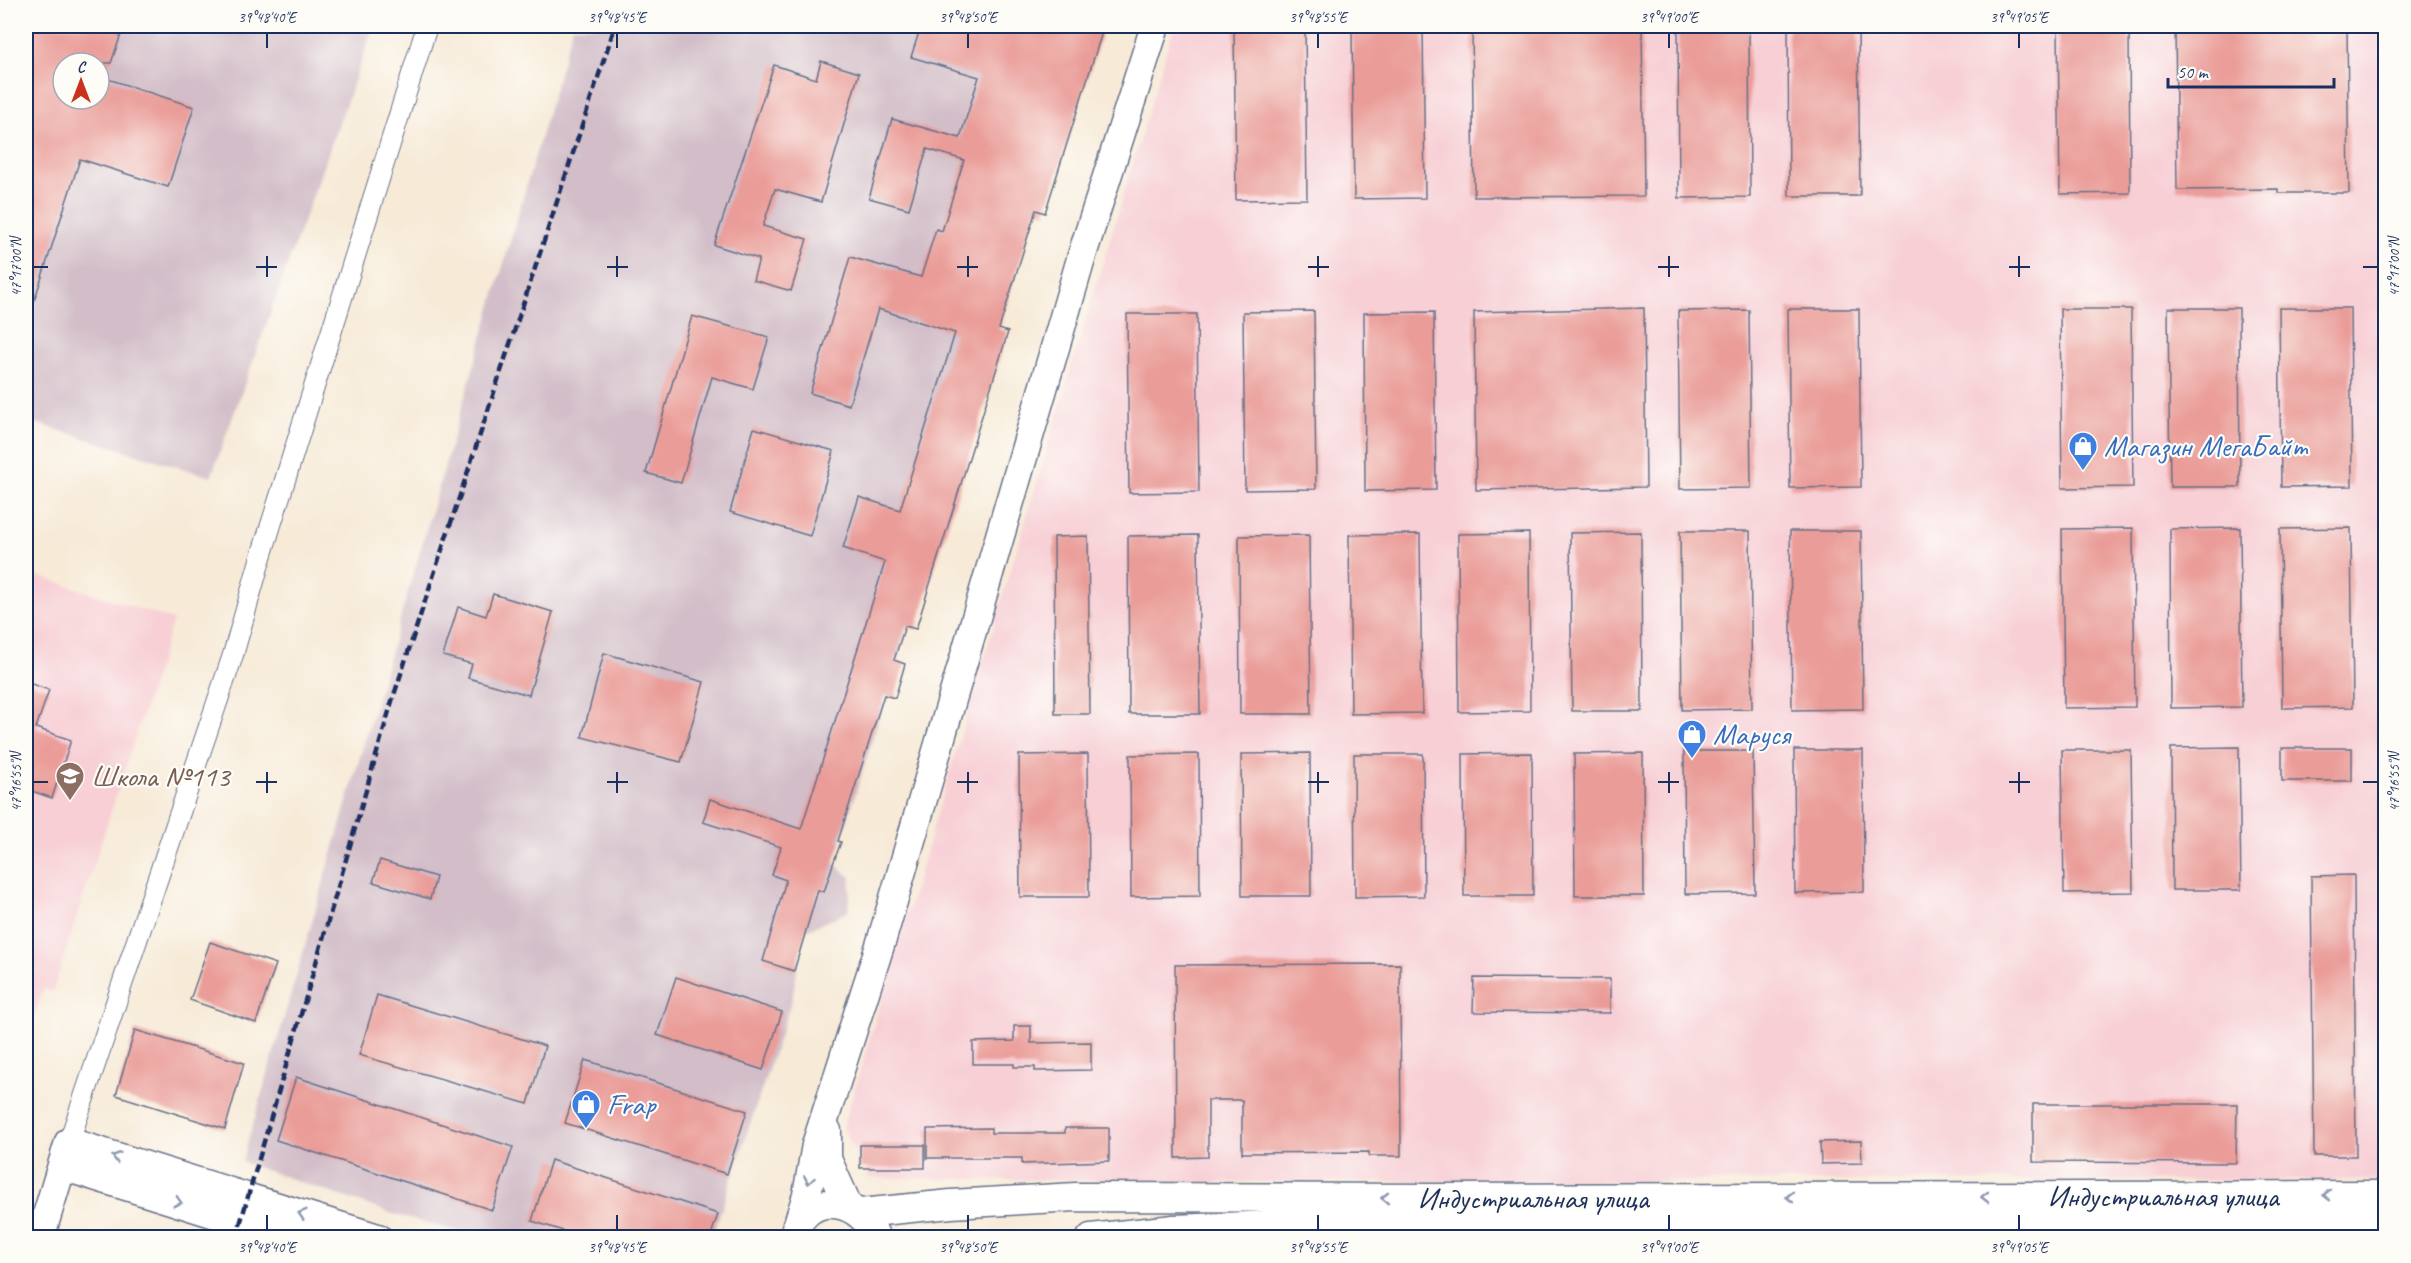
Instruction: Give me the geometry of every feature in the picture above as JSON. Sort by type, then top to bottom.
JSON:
[{"type":"street","points":[[40,1238],[233,655],[260,560],[427,26]]},
{"type":"street","points":[[795,1231],[807,1195],[816,1145],[831,1104],[885,928],[1083,252],[1155,26]]},
{"type":"street","points":[[831,1104],[826,1144],[827,1159],[854,1210],[872,1226],[876,1238]]},
{"type":"street","points":[[66,1154],[362,1235]]},
{"type":"street","points":[[66,1154],[292,1238]]},
{"type":"street","name":"Индустриальная улица","points":[[795,1231],[819,1207],[832,1204],[854,1210],[1076,1197],[1440,1212],[2026,1210],[2385,1195]]},
{"type":"street","name":"Индустриальная улица","points":[[2026,1210],[2385,1222]]},
{"type":"street","name":"Индустриальная улица","points":[[1091,1238],[1197,1228],[1440,1212]]},
{"type":"shaded area","points":[[26,26],[374,26],[211,477],[26,420]]},
{"type":"shaded area","points":[[573,26],[1092,26],[834,864],[851,877],[848,912],[804,931],[792,999],[712,1237],[478,1237],[396,1215],[242,1162]]},
{"type":"shaded area","points":[[1174,26],[2385,26],[2385,1180],[1212,1182],[869,1178],[843,1127]]},
{"type":"shaded area","name":"Школа №113","points":[[26,572],[173,620],[53,991],[43,989],[26,1042]]},
{"type":"building","points":[[26,26],[124,26],[111,63],[111,51],[51,51],[51,111],[111,111],[111,80],[194,107],[168,187],[80,159],[29,317],[26,317]]},
{"type":"building","points":[[921,26],[1104,26],[1045,213],[1036,210],[999,329],[1008,332],[916,629],[905,626],[894,660],[905,664],[895,698],[884,695],[838,841],[841,842],[824,892],[818,890],[794,971],[763,961],[786,880],[772,875],[781,847],[703,822],[710,799],[801,829],[885,562],[843,548],[859,497],[900,510],[955,333],[878,309],[849,405],[810,393],[850,257],[921,277],[936,229],[942,231],[964,160],[927,149],[909,209],[869,198],[892,119],[960,138],[979,77],[911,57]]},
{"type":"building","points":[[1234,26],[1305,26],[1307,199],[1236,200]]},
{"type":"building","points":[[1352,26],[1423,26],[1425,198],[1354,199]]},
{"type":"building","points":[[1472,26],[1642,26],[1644,196],[1474,197]]},
{"type":"building","points":[[1678,26],[1749,26],[1750,197],[1679,198]]},
{"type":"building","points":[[1788,26],[1858,26],[1860,196],[1789,196]]},
{"type":"building","points":[[2058,26],[2129,26],[2130,193],[2060,194]]},
{"type":"building","points":[[2175,26],[2347,26],[2349,193],[2278,193],[2278,189],[2177,190]]},
{"type":"building","points":[[821,61],[859,73],[821,202],[775,189],[763,226],[807,239],[791,291],[753,280],[759,259],[714,245],[774,65],[816,79]]},
{"type":"building","points":[[1644,308],[1646,487],[1476,490],[1474,312]]},
{"type":"building","points":[[2168,308],[2239,308],[2240,487],[2170,487]]},
{"type":"building","points":[[2279,308],[2350,308],[2352,486],[2281,487]]},
{"type":"building","points":[[1788,309],[1859,309],[1861,487],[1790,488]]},
{"type":"building","points":[[2060,309],[2131,309],[2133,487],[2062,488]]},
{"type":"building","points":[[1749,310],[1751,488],[1680,489],[1678,311]]},
{"type":"building","points":[[1314,311],[1316,489],[1245,490],[1243,312]]},
{"type":"building","points":[[1434,312],[1436,490],[1365,491],[1364,313]]},
{"type":"building","points":[[1127,314],[1197,314],[1199,492],[1129,493]]},
{"type":"building","points":[[692,316],[769,337],[753,389],[712,377],[681,483],[646,473]]},
{"type":"building","points":[[754,428],[834,451],[810,536],[730,512]]},
{"type":"building","points":[[2133,528],[2135,707],[2064,708],[2062,529]]},
{"type":"building","points":[[2240,528],[2242,707],[2171,708],[2170,529]]},
{"type":"building","points":[[2351,528],[2353,707],[2282,708],[2280,529]]},
{"type":"building","points":[[1680,531],[1750,531],[1752,709],[1682,710]]},
{"type":"building","points":[[1790,531],[1861,531],[1863,709],[1792,710]]},
{"type":"building","points":[[1641,532],[1642,711],[1572,711],[1570,533]]},
{"type":"building","points":[[1529,533],[1530,711],[1459,712],[1458,534]]},
{"type":"building","points":[[1420,534],[1422,713],[1351,714],[1349,535]]},
{"type":"building","points":[[1198,535],[1200,714],[1129,714],[1128,536]]},
{"type":"building","points":[[1309,535],[1311,714],[1240,714],[1239,536]]},
{"type":"building","points":[[1088,536],[1090,714],[1055,714],[1054,537]]},
{"type":"building","points":[[493,594],[553,612],[529,695],[468,678],[472,664],[443,656],[458,607],[486,616]]},
{"type":"building","points":[[604,653],[704,682],[681,762],[582,737]]},
{"type":"building","points":[[26,682],[49,690],[36,728],[71,740],[52,798],[26,789]]},
{"type":"building","points":[[2239,747],[2241,890],[2172,890],[2171,748]]},
{"type":"building","points":[[2282,748],[2352,748],[2352,781],[2282,781]]},
{"type":"building","points":[[1794,750],[1863,750],[1864,892],[1795,893]]},
{"type":"building","points":[[2062,750],[2131,750],[2133,892],[2064,893]]},
{"type":"building","points":[[1684,751],[1753,751],[1755,893],[1685,894]]},
{"type":"building","points":[[1310,753],[1311,896],[1242,896],[1241,754]]},
{"type":"building","points":[[1532,753],[1533,896],[1464,896],[1463,754]]},
{"type":"building","points":[[1643,753],[1644,896],[1575,896],[1574,754]]},
{"type":"building","points":[[1088,754],[1089,897],[1020,897],[1019,755]]},
{"type":"building","points":[[1199,754],[1200,896],[1131,897],[1130,755]]},
{"type":"building","points":[[1354,754],[1423,754],[1424,896],[1355,897]]},
{"type":"building","points":[[380,860],[436,877],[430,899],[373,882]]},
{"type":"building","points":[[2354,875],[2356,1156],[2314,1156],[2311,876]]},
{"type":"building","points":[[210,942],[276,964],[256,1023],[190,1000]]},
{"type":"building","points":[[1400,964],[1401,1156],[1369,1156],[1369,1152],[1242,1153],[1242,1100],[1208,1100],[1208,1157],[1176,1158],[1175,965]]},
{"type":"building","points":[[676,977],[782,1012],[763,1070],[657,1035]]},
{"type":"building","points":[[1474,978],[1610,979],[1610,1013],[1473,1012]]},
{"type":"building","points":[[377,995],[545,1046],[528,1104],[359,1055]]},
{"type":"building","points":[[1014,1026],[1031,1026],[1031,1043],[1091,1042],[1091,1070],[1035,1071],[1035,1067],[1014,1067],[1014,1064],[973,1064],[973,1042],[1014,1041]]},
{"type":"building","points":[[135,1030],[244,1063],[225,1129],[116,1095]]},
{"type":"building","points":[[585,1060],[747,1111],[727,1174],[565,1123]]},
{"type":"building","points":[[296,1077],[513,1147],[492,1210],[276,1140]]},
{"type":"building","points":[[2033,1104],[2237,1104],[2236,1163],[2033,1162]]},
{"type":"building","points":[[991,1128],[991,1133],[1065,1133],[1065,1128],[1109,1128],[1109,1161],[1022,1164],[1022,1158],[927,1158],[927,1129]]},
{"type":"building","points":[[1861,1141],[1862,1163],[1821,1164],[1820,1142]]},
{"type":"building","points":[[860,1145],[925,1145],[925,1168],[860,1168]]},
{"type":"building","points":[[551,1160],[718,1214],[710,1238],[585,1238],[532,1221]]},
{"type":"railway","points":[[236,1238],[392,701],[615,26]]},
{"type":"place","name":"Магазин МегаБайт","points":[[2083,472]]},
{"type":"place","name":"Маруся","points":[[1692,760]]},
{"type":"place","name":"Школа №113","points":[[70,802]]},
{"type":"place","name":"Frap","points":[[586,1130]]}]
